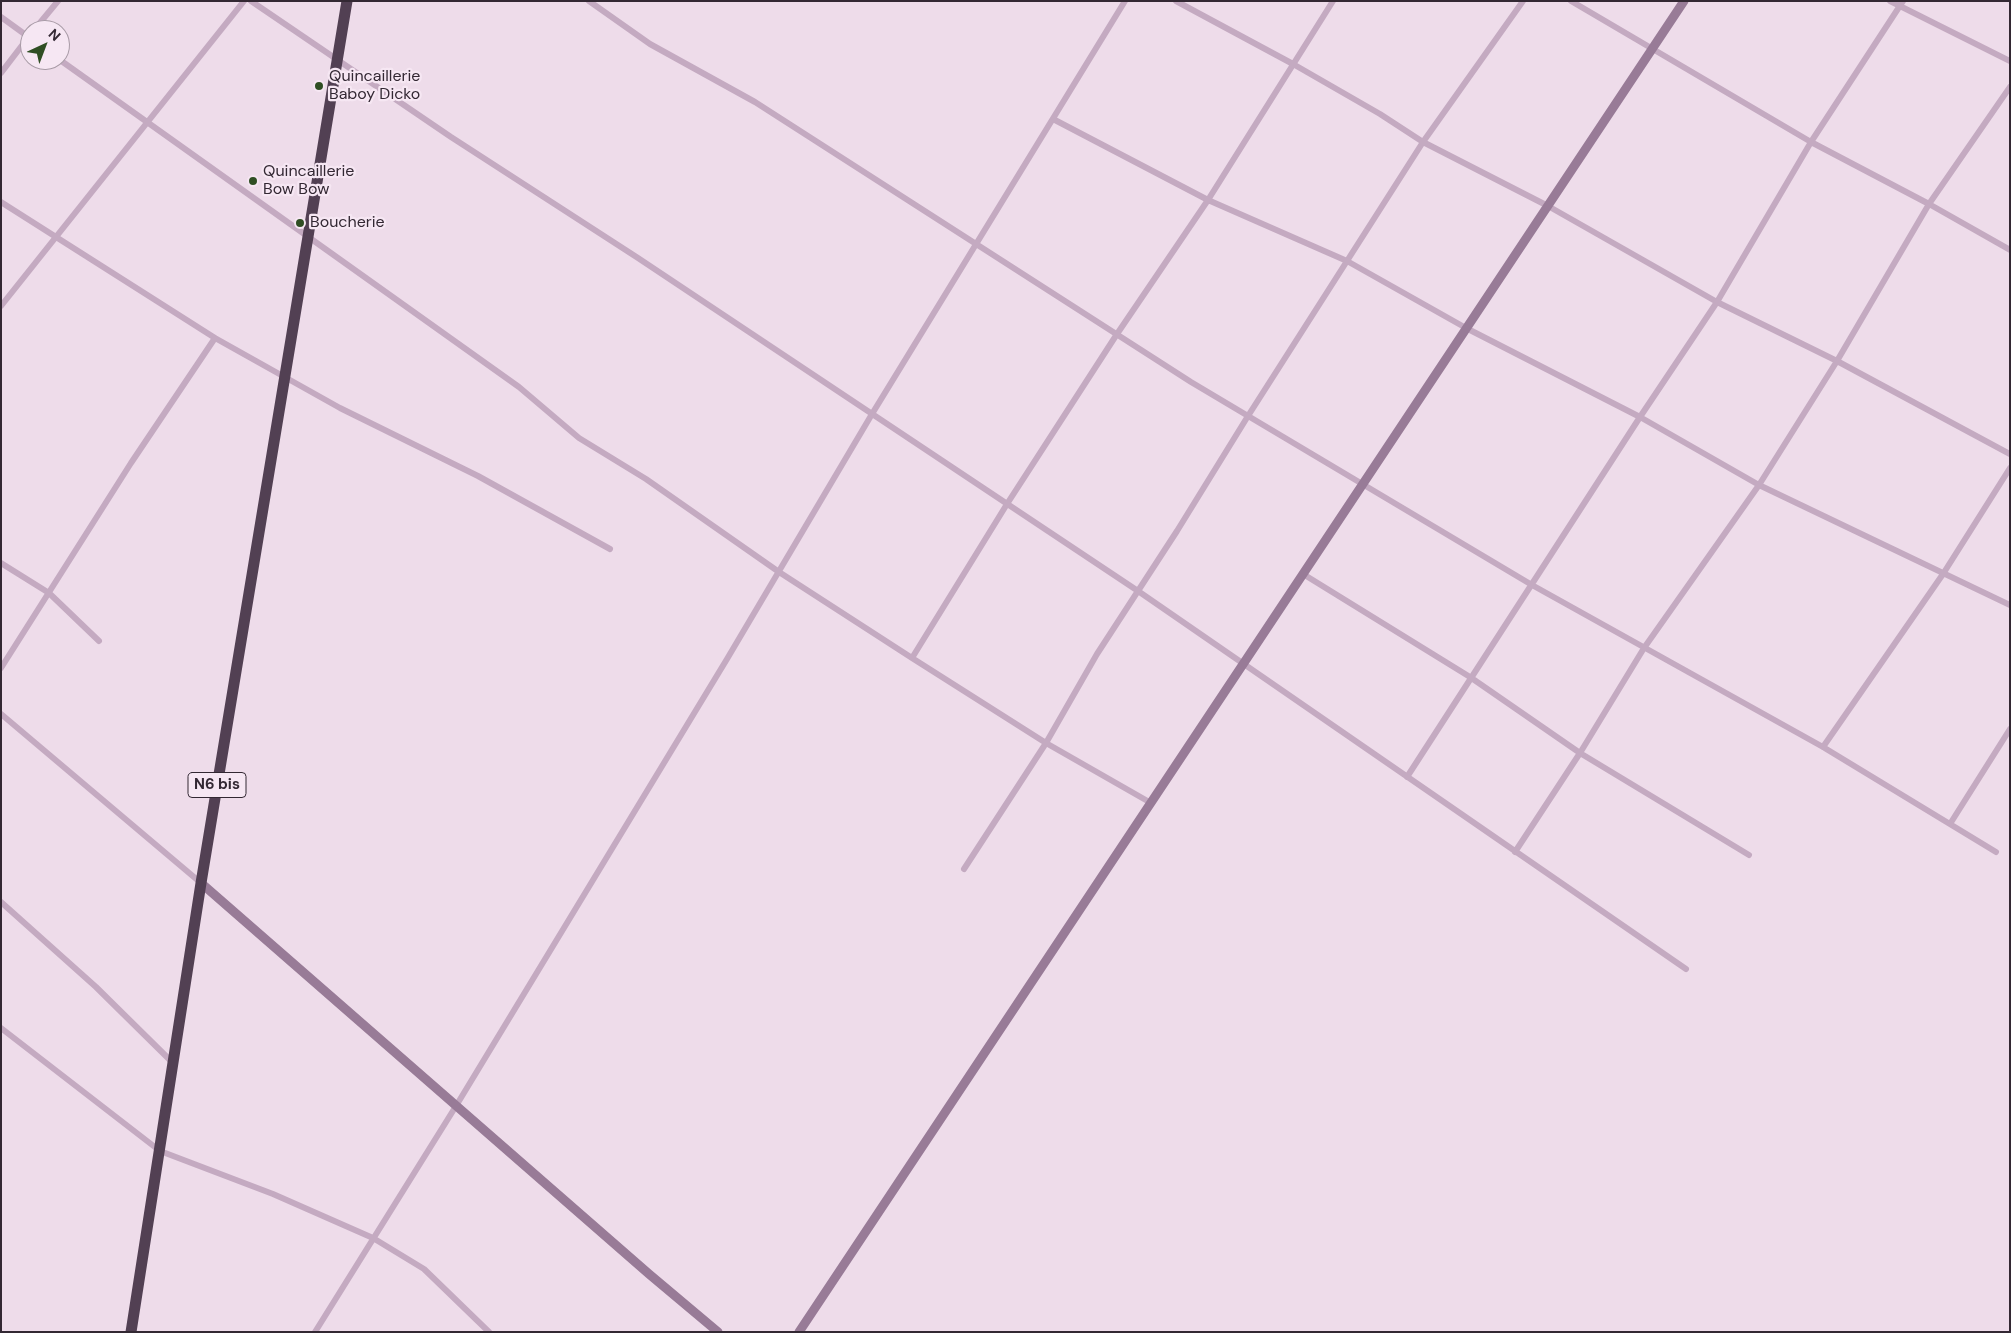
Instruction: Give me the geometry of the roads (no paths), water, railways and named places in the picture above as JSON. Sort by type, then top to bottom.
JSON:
[{"type":"highway","name":"N6 bis","points":[[131,1332],[201,883],[347,1]]},
{"type":"street","points":[[42,20],[58,1]]},
{"type":"street","points":[[1,306],[244,1]]},
{"type":"street","points":[[251,1],[451,136],[638,258],[1138,591],[1686,969]]},
{"type":"street","points":[[589,1],[650,44],[755,102],[1117,334],[1362,485],[1532,585],[1823,747],[1996,852]]},
{"type":"street","points":[[315,1332],[456,1106],[779,572],[872,414],[1125,1]]},
{"type":"street","points":[[1176,1],[1293,64],[1380,114],[1423,142],[1548,206],[1717,302],[1837,361],[2010,454]]},
{"type":"street","points":[[912,658],[1007,504],[1117,334],[1208,200],[1333,1]]},
{"type":"street","points":[[964,869],[1046,743],[1097,654],[1423,142],[1523,1]]},
{"type":"street","points":[[1571,1],[1811,142],[1929,204],[2010,250]]},
{"type":"street","points":[[799,1332],[1684,1]]},
{"type":"street","points":[[1890,1],[1901,4],[2010,61]]},
{"type":"street","points":[[1407,777],[1470,677],[1717,302],[1811,142],[1901,4]]},
{"type":"street","points":[[1,17],[20,30]]},
{"type":"street","points":[[1,73],[20,49]]},
{"type":"street","points":[[70,67],[519,387],[579,438],[646,479],[779,572],[912,658],[1046,743],[1151,803]]},
{"type":"street","points":[[1515,852],[1580,753],[1644,648],[1759,485],[1837,361],[1929,204],[2010,87]]},
{"type":"street","points":[[1053,120],[1208,200],[1347,261],[1466,328],[1640,417],[1759,485],[2010,605]]},
{"type":"street","points":[[1,202],[215,338],[340,408],[478,476],[610,549]]},
{"type":"street","points":[[1,668],[130,463],[215,338]]},
{"type":"street","points":[[1823,747],[1943,574],[2010,468]]},
{"type":"street","points":[[1,563],[49,593],[99,641]]},
{"type":"street","points":[[1303,574],[1470,677],[1580,753],[1749,855]]},
{"type":"street","points":[[1,714],[201,883],[718,1332]]},
{"type":"street","points":[[1950,824],[2010,730]]},
{"type":"street","points":[[1,902],[96,987],[174,1064]]},
{"type":"street","points":[[1,1028],[160,1151],[273,1194],[373,1238],[424,1269],[490,1332]]},
{"type":"place","name":"Quincaillerie Baboy Dicko","points":[[319,86]]},
{"type":"place","name":"Quincaillerie Bow Bow","points":[[253,181]]},
{"type":"place","name":"Boucherie","points":[[300,223]]}]
